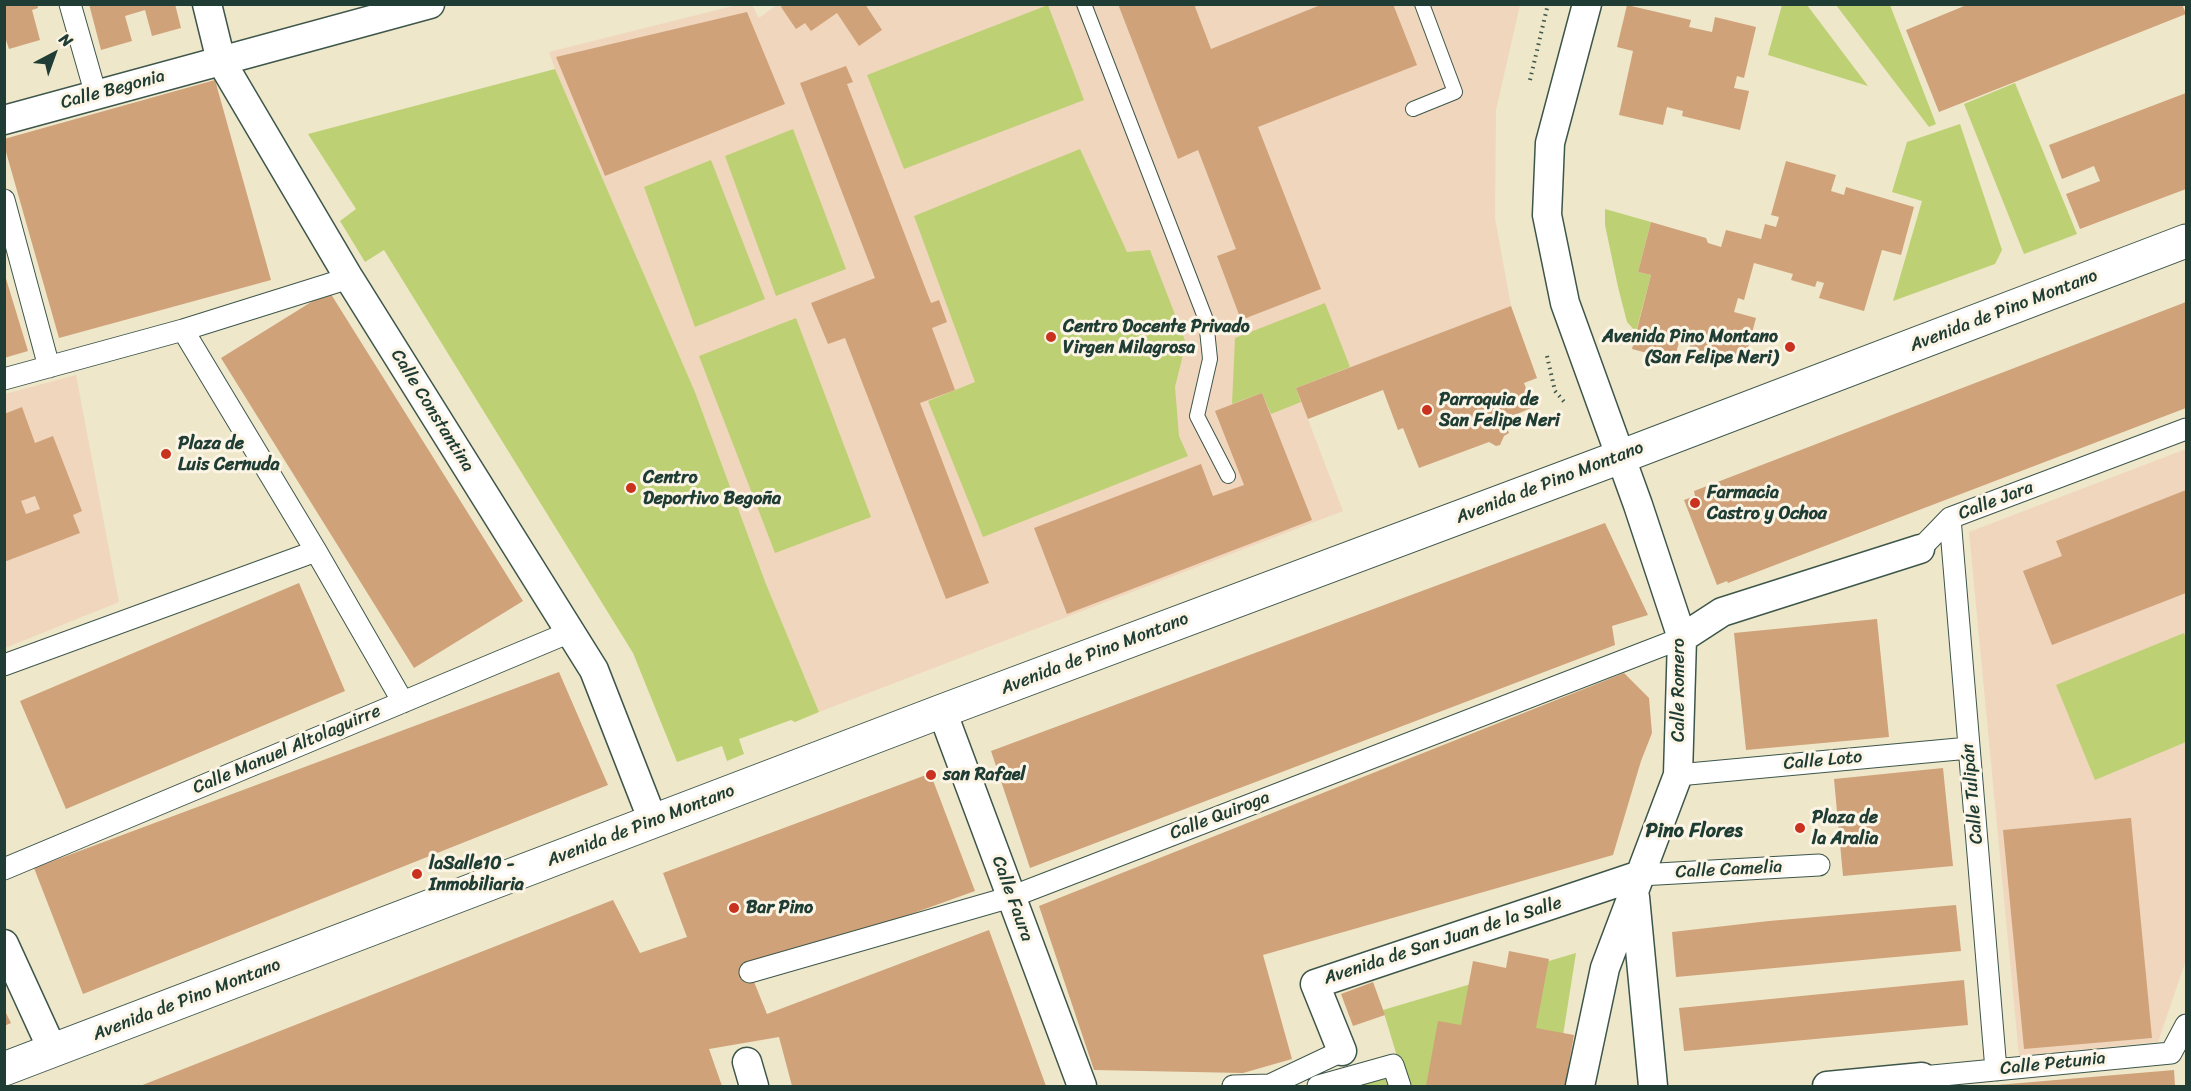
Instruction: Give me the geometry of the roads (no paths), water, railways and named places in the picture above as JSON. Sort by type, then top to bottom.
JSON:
[{"type":"street","points":[[70,4],[96,95]]},
{"type":"street","name":"Calle Constantina","points":[[207,4],[221,61],[349,278],[594,670],[653,821]]},
{"type":"street","name":"Calle Begonia","points":[[4,120],[430,4]]},
{"type":"street","name":"Calle Romero","points":[[1580,1086],[1605,968],[1678,775],[1682,638],[1638,505],[1565,303],[1547,215],[1550,143],[1587,4]]},
{"type":"street","points":[[4,200],[48,367]]},
{"type":"street","name":"Avenida de Pino Montano","points":[[4,1070],[942,711],[1620,457],[2187,241]]},
{"type":"street","points":[[4,379],[183,330],[349,278]]},
{"type":"street","points":[[183,330],[316,551],[403,702]]},
{"type":"street","name":"Calle Jara","points":[[1682,638],[1722,612],[1920,549],[1950,518],[2187,429]]},
{"type":"street","name":"Calle Tulipán","points":[[1950,518],[1996,1070]]},
{"type":"street","points":[[4,665],[316,551]]},
{"type":"street","name":"Calle Manuel Altolaguirre","points":[[4,869],[570,632]]},
{"type":"street","name":"Calle Quiroga","points":[[750,972],[1011,897],[1682,638]]},
{"type":"street","name":"Calle Faura","points":[[942,711],[1082,1086]]},
{"type":"street","name":"Calle Loto","points":[[1678,775],[1969,748]]},
{"type":"street","name":"Calle Camelia","points":[[1637,882],[1819,865]]},
{"type":"street","name":"Calle Romero","points":[[1637,882],[1653,1086]]},
{"type":"street","name":"Avenida de San Juan de la Salle","points":[[1342,1051],[1315,984],[1637,882]]},
{"type":"street","points":[[4,944],[53,1051]]},
{"type":"street","name":"Calle Petunia","points":[[1827,1086],[2171,1053],[2187,1024]]},
{"type":"street","points":[[1313,1080],[1342,1051]]},
{"type":"street","points":[[1233,1086],[1313,1080],[1393,1065],[1400,1086]]},
{"type":"lane","points":[[1084,4],[1206,320],[1210,359],[1197,416],[1228,476]]},
{"type":"lane","points":[[1413,109],[1455,92],[1422,4]]},
{"type":"place","name":"Centro Docente Privado Virgen Milagrosa","points":[[1051,337]]},
{"type":"place","name":"Avenida Pino Montano (San Felipe Neri)","points":[[1790,347]]},
{"type":"place","name":"Parroquia de San Felipe Neri","points":[[1427,410]]},
{"type":"place","name":"Plaza de Luis Cernuda","points":[[166,454]]},
{"type":"place","name":"Centro Deportivo Begoña","points":[[631,488]]},
{"type":"place","name":"Farmacia Castro y Ochoa","points":[[1695,503]]},
{"type":"place","name":"san Rafael","points":[[931,775]]},
{"type":"place","name":"Plaza de la Aralia","points":[[1800,828]]},
{"type":"place","name":"laSalle10 - Inmobiliaria","points":[[417,874]]},
{"type":"place","name":"Bar Pino","points":[[734,908]]},
{"type":"district","name":"Pino Flores","points":[[1694,832]]}]
